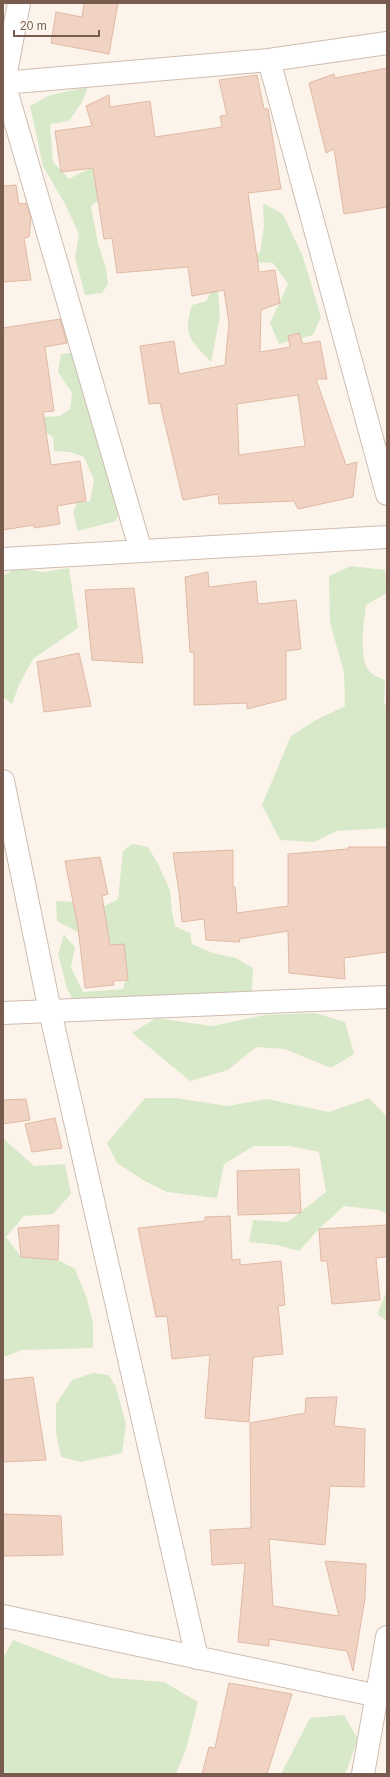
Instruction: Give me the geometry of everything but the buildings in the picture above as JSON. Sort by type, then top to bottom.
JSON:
[{"type":"street","points":[[19,3],[3,83],[141,551]]},
{"type":"street","points":[[3,83],[269,60],[387,43]]},
{"type":"street","points":[[269,60],[387,494]]},
{"type":"street","points":[[3,559],[387,537]]},
{"type":"street","points":[[3,781],[50,1011],[197,1658]]},
{"type":"street","points":[[3,1013],[387,997]]},
{"type":"street","points":[[3,1616],[378,1696]]},
{"type":"street","points":[[363,1774],[387,1642]]},
{"type":"green space","points":[[88,87],[82,102],[69,121],[50,124],[53,162],[69,179],[90,168],[112,163],[101,199],[91,206],[98,244],[106,268],[108,284],[102,293],[85,295],[75,258],[79,234],[65,204],[43,166],[30,106],[50,95]]},
{"type":"green space","points":[[263,203],[283,214],[303,257],[321,317],[313,335],[279,344],[270,323],[288,284],[273,263],[247,262],[220,268],[217,282],[220,316],[211,362],[198,348],[190,337],[188,331],[189,315],[192,305],[206,301],[211,292],[207,269],[191,232],[207,235],[211,258],[217,260],[242,258],[260,252],[264,226]]},
{"type":"green space","points":[[78,352],[122,500],[116,521],[78,531],[73,512],[77,503],[90,501],[94,480],[84,457],[70,452],[54,451],[53,437],[39,428],[42,417],[60,416],[70,409],[72,393],[58,372],[61,354]]},
{"type":"green space","points":[[351,566],[385,570],[387,593],[366,605],[363,650],[366,666],[370,672],[385,680],[384,704],[387,705],[387,828],[337,831],[314,842],[280,840],[262,805],[291,736],[316,720],[345,706],[344,672],[330,623],[329,576]]},
{"type":"green space","points":[[16,568],[44,572],[69,568],[78,628],[33,659],[19,685],[12,704],[3,697],[3,576]]},
{"type":"green space","points":[[132,844],[148,847],[158,864],[170,890],[175,926],[190,933],[192,944],[213,953],[236,958],[253,968],[252,991],[73,1001],[67,988],[58,954],[64,935],[75,947],[71,967],[83,992],[123,989],[127,972],[101,926],[79,933],[57,921],[56,901],[78,902],[99,909],[118,899],[123,851]]},
{"type":"green space","points":[[315,1013],[345,1022],[354,1054],[331,1068],[285,1049],[256,1047],[228,1070],[190,1081],[132,1033],[156,1018],[212,1026],[265,1015]]},
{"type":"green space","points":[[145,1098],[176,1098],[227,1106],[267,1099],[329,1112],[369,1098],[387,1117],[387,1214],[379,1210],[344,1206],[319,1229],[299,1251],[277,1245],[249,1242],[253,1220],[288,1222],[326,1192],[319,1152],[290,1146],[254,1146],[224,1164],[217,1198],[167,1192],[145,1181],[117,1163],[107,1143]]},
{"type":"green space","points":[[3,1138],[34,1166],[65,1164],[71,1194],[53,1214],[24,1216],[6,1237],[21,1257],[58,1260],[75,1269],[86,1296],[93,1323],[93,1348],[22,1350],[3,1357]]},
{"type":"green space","points":[[387,1291],[387,1321],[377,1314]]},
{"type":"green space","points":[[93,1373],[109,1375],[116,1387],[126,1425],[122,1453],[81,1462],[61,1457],[56,1433],[56,1404],[72,1380]]},
{"type":"green space","points":[[13,1640],[112,1678],[164,1682],[198,1702],[187,1746],[176,1774],[3,1774],[3,1658]]},
{"type":"green space","points":[[344,1715],[358,1739],[345,1774],[281,1774],[310,1718]]}]
